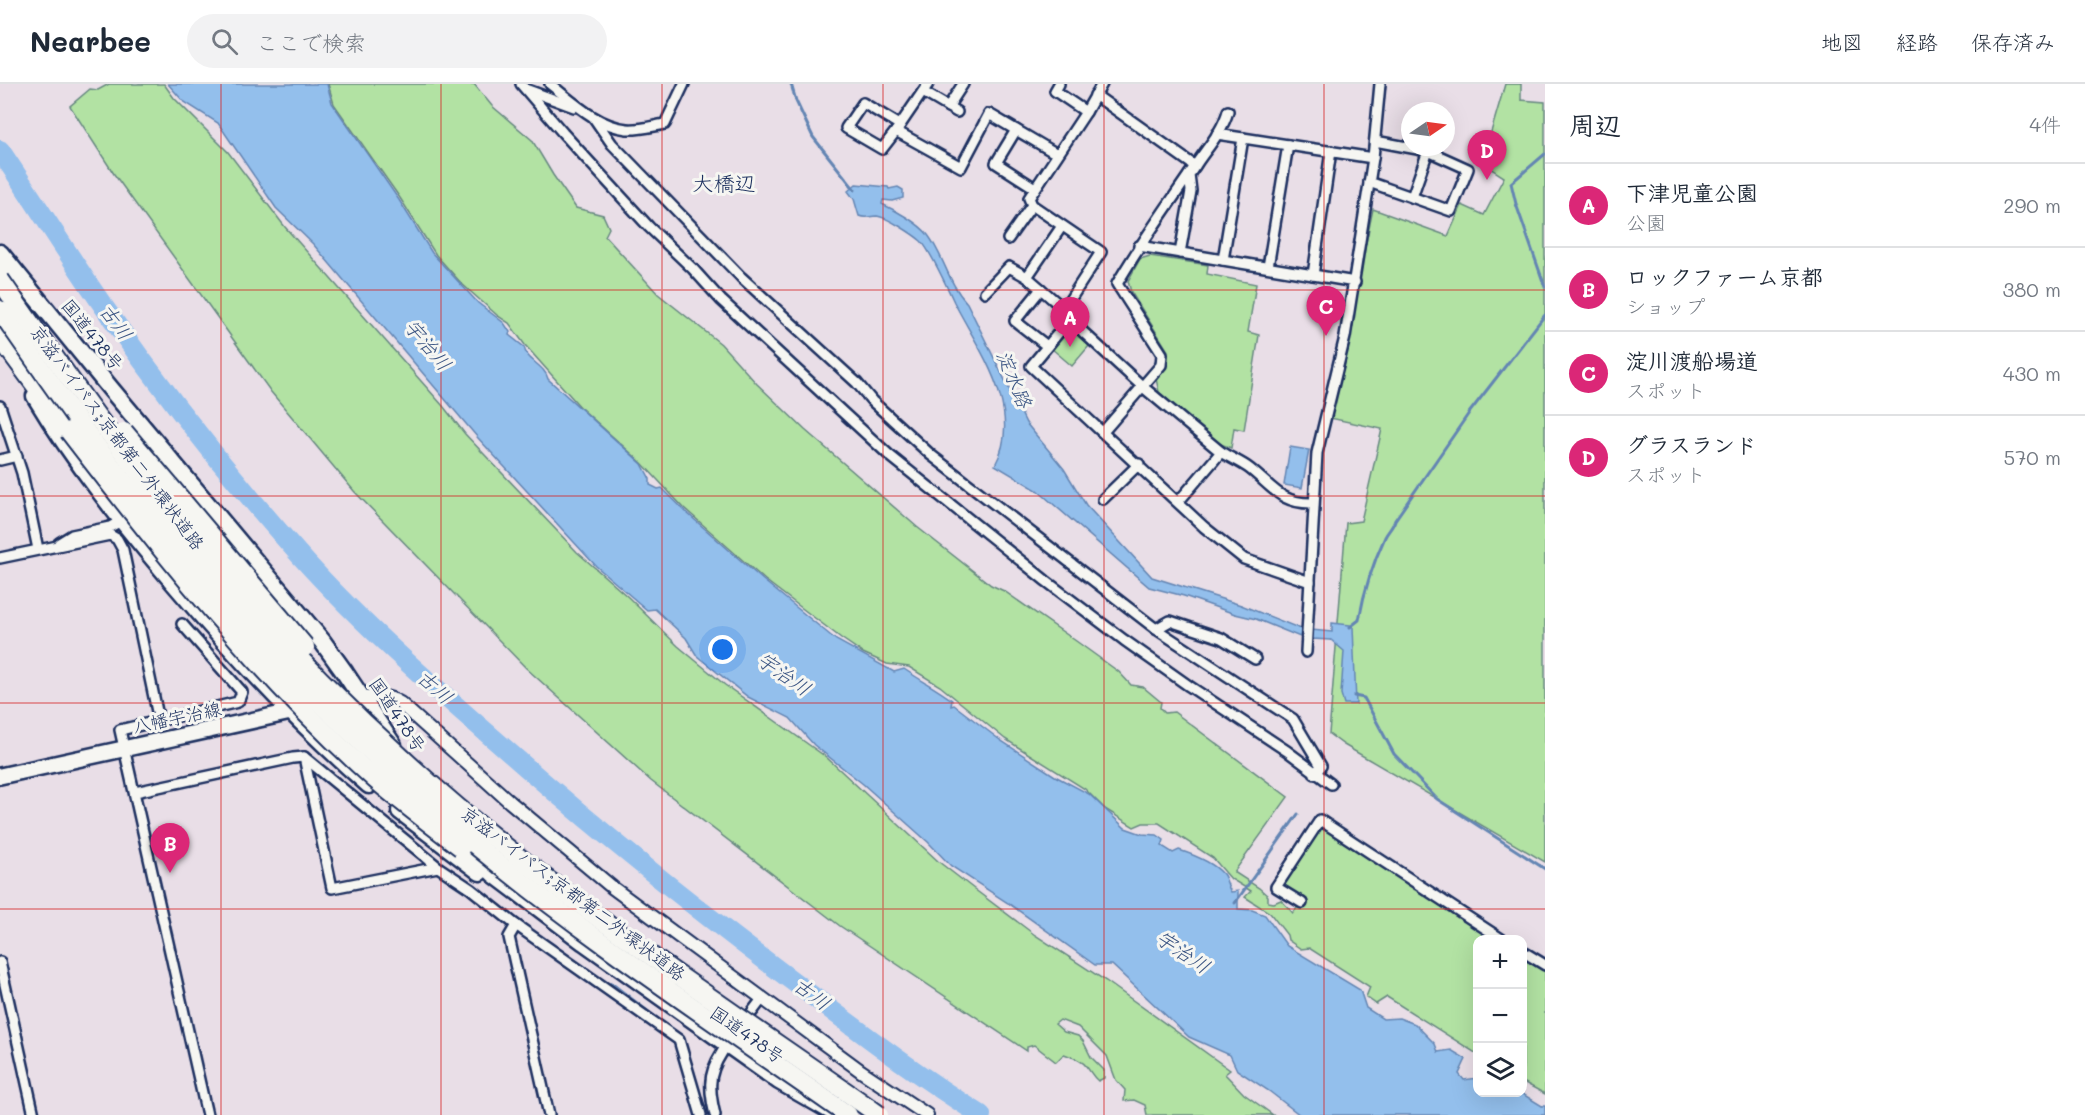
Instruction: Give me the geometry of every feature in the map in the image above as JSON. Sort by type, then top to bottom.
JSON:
[{"type":"highway","name":"国道478号","points":[[0,252],[132,415],[322,641],[440,814],[468,849],[519,894],[725,1048],[809,1100],[839,1115]]},
{"type":"highway","name":"京滋バイパス;京都第二外環状道路","points":[[0,263],[5,279],[132,443],[337,684],[360,719],[456,806],[551,882],[879,1115]]},
{"type":"highway","name":"京滋バイパス;京都第二外環状道路","points":[[0,310],[92,440],[142,505],[248,628],[326,709],[457,829],[590,933],[849,1115]]},
{"type":"highway","name":"国道478号","points":[[0,338],[61,438],[121,521],[206,621],[290,712],[378,793],[482,874],[820,1115]]},
{"type":"highway","points":[[0,338],[148,533],[274,680],[342,749],[404,804],[477,859],[590,933]]},
{"type":"main road","name":"八幡宇治線","points":[[0,776],[362,697]]},
{"type":"street","points":[[550,84],[594,118],[616,127],[630,129],[665,124],[684,84]]},
{"type":"street","points":[[963,84],[953,110],[925,88],[898,128],[882,149],[846,128],[863,103],[898,128],[961,167],[989,114],[1057,154]]},
{"type":"street","points":[[1059,84],[1055,91],[1086,112]]},
{"type":"street","points":[[1064,309],[1101,252],[1032,205],[1029,198],[1102,84]]},
{"type":"street","points":[[1306,652],[1317,453],[1346,337],[1373,158],[1380,84]]},
{"type":"street","points":[[523,87],[584,111]]},
{"type":"street","points":[[523,87],[625,201],[721,300],[889,454],[1089,614],[1331,784]]},
{"type":"street","points":[[1095,95],[1195,166]]},
{"type":"street","points":[[1103,432],[1161,365],[1162,354],[1117,284],[1139,246],[1217,134],[1228,111]]},
{"type":"street","points":[[594,118],[612,144],[741,277],[857,383],[872,401],[931,455],[1156,629],[1293,719],[1321,766],[1316,774]]},
{"type":"street","points":[[1016,130],[996,163],[1035,188]]},
{"type":"street","points":[[1217,134],[1373,158]]},
{"type":"street","points":[[1222,260],[1243,138]]},
{"type":"street","points":[[1375,141],[1401,146]]},
{"type":"street","points":[[1268,267],[1288,145]]},
{"type":"street","points":[[1313,275],[1331,152]]},
{"type":"street","points":[[1412,197],[1426,156]]},
{"type":"street","points":[[1369,182],[1451,211],[1468,169],[1439,156]]},
{"type":"street","points":[[1180,253],[1191,191],[1189,175]]},
{"type":"street","points":[[1008,239],[1032,205]]},
{"type":"street","points":[[1027,277],[1062,226]]},
{"type":"street","points":[[1139,246],[1355,282]]},
{"type":"street","points":[[985,292],[1010,267],[1027,277],[1064,309],[1070,319],[1143,387],[1221,452],[1248,468],[1282,498],[1298,503],[1313,503]]},
{"type":"street","points":[[1041,289],[1015,321],[1047,346]]},
{"type":"street","points":[[1070,319],[1031,366],[1204,526],[1244,559],[1310,582]]},
{"type":"street","points":[[0,406],[22,473],[38,549]]},
{"type":"street","points":[[1179,501],[1221,452]]},
{"type":"street","points":[[0,460],[17,456]]},
{"type":"street","points":[[1103,499],[1139,464]]},
{"type":"street","points":[[55,546],[72,535],[110,527],[121,521]]},
{"type":"street","points":[[0,558],[110,535],[117,539],[123,550],[159,721]]},
{"type":"street","points":[[1156,629],[1170,621],[1221,638],[1255,659]]},
{"type":"street","points":[[182,624],[242,692],[238,702],[120,729],[207,1115]]},
{"type":"street","points":[[362,697],[381,695],[400,703],[510,802],[613,888],[861,1071],[927,1115]]},
{"type":"street","points":[[135,792],[304,757],[438,867],[679,1040],[701,1115]]},
{"type":"street","points":[[304,757],[332,888],[438,867]]},
{"type":"street","points":[[1302,903],[1276,887],[1320,820],[1497,935]]},
{"type":"street","points":[[471,889],[482,874]]},
{"type":"street","points":[[516,925],[509,937],[549,1115]]},
{"type":"street","points":[[1527,954],[1545,965]]},
{"type":"street","points":[[0,962],[34,1115]]},
{"type":"street","points":[[716,1115],[710,1083],[712,1070],[725,1048],[762,999]]},
{"type":"street","points":[[699,1104],[712,1101]]},
{"type":"green space","points":[[109,84],[164,84],[174,98],[228,152],[285,227],[465,434],[577,552],[628,597],[678,646],[725,685],[826,757],[939,862],[974,889],[1035,935],[1106,981],[1230,1070],[1225,1074],[1244,1094],[1273,1115],[1147,1115],[1145,1105],[1134,1100],[1124,1101],[1125,1090],[1116,1080],[1107,1056],[1078,1027],[1060,1020],[1055,1024],[1064,1032],[1078,1036],[1083,1041],[1091,1057],[1104,1070],[1104,1078],[1098,1081],[1076,1058],[1064,1054],[1056,1062],[1034,1045],[1027,1047],[1027,1051],[840,926],[651,781],[526,668],[354,491],[271,392],[114,174],[70,106],[90,89],[98,90]]},
{"type":"green space","points":[[328,84],[474,84],[492,106],[532,140],[576,208],[603,215],[609,228],[605,236],[658,294],[721,344],[757,384],[805,430],[917,527],[991,585],[1004,591],[1076,641],[1119,672],[1131,685],[1143,687],[1161,702],[1160,708],[1165,713],[1174,712],[1288,797],[1234,872],[1259,888],[1268,896],[1268,902],[1274,903],[1281,900],[1293,913],[1301,903],[1276,887],[1320,820],[1497,935],[1473,935],[1473,1051],[1387,997],[1376,1004],[1366,997],[1370,987],[1309,948],[1301,949],[1288,940],[1287,935],[1270,913],[1245,897],[1251,891],[1231,879],[1213,858],[1159,823],[1143,823],[1134,827],[1105,809],[1085,789],[1005,739],[940,686],[909,667],[887,664],[863,653],[765,580],[684,508],[642,463],[582,409],[525,345],[509,323],[462,284],[436,255],[400,198],[334,104]]},
{"type":"green space","points":[[1505,84],[1521,84],[1521,100],[1545,102],[1545,862],[1344,745],[1329,734],[1346,523],[1361,521],[1382,429],[1330,418],[1373,209],[1448,236],[1462,205],[1484,215],[1504,177],[1482,163]]},
{"type":"green space","points":[[1150,256],[1208,265],[1207,274],[1256,284],[1248,332],[1259,335],[1244,430],[1234,428],[1231,448],[1218,443],[1159,392],[1156,379],[1166,368],[1168,351],[1131,292],[1128,281],[1140,259]]},
{"type":"green space","points":[[1072,329],[1089,346],[1072,366],[1051,348],[1065,330]]},
{"type":"green space","points":[[1527,954],[1545,965],[1545,1094],[1527,1084]]},
{"type":"water","name":"宇治川","points":[[168,84],[327,84],[332,103],[399,200],[432,253],[478,303],[504,323],[510,332],[509,335],[524,347],[528,356],[543,370],[548,379],[642,464],[650,479],[650,485],[658,489],[662,488],[763,580],[836,640],[894,672],[904,669],[940,692],[952,700],[951,706],[954,705],[1000,740],[1055,776],[1089,794],[1125,828],[1142,834],[1157,835],[1164,840],[1162,846],[1173,853],[1179,850],[1209,862],[1224,876],[1231,892],[1238,891],[1238,909],[1252,910],[1265,915],[1287,946],[1360,990],[1366,1008],[1383,1019],[1399,1018],[1415,1024],[1435,1044],[1438,1052],[1451,1050],[1466,1059],[1459,1074],[1464,1080],[1473,1079],[1473,1097],[1527,1097],[1545,1106],[1545,1115],[1300,1115],[1237,1070],[1230,1055],[1189,1037],[1112,965],[1095,965],[1008,903],[951,866],[928,842],[863,784],[814,745],[790,718],[748,697],[697,656],[686,638],[655,609],[647,610],[596,566],[478,438],[313,244],[276,208],[218,123],[183,101]]},
{"type":"water","points":[[856,184],[888,187],[889,189],[898,187],[903,190],[903,198],[892,201],[883,200],[882,204],[900,213],[928,235],[955,287],[967,303],[1026,423],[1064,469],[1086,505],[1152,577],[1241,605],[1301,629],[1300,637],[1256,619],[1149,587],[1037,490],[995,465],[1003,444],[1005,423],[1002,402],[995,380],[925,246],[912,234],[887,219],[877,216],[859,216],[854,199],[848,191]]},
{"type":"water","points":[[1290,447],[1309,450],[1302,488],[1284,485]]},
{"type":"water","points":[[1332,623],[1353,627],[1356,704],[1344,704],[1341,694],[1344,651],[1331,640],[1312,639],[1312,630],[1332,632]]},
{"type":"waterway","name":"淀水路","points":[[791,84],[796,101],[813,137],[855,190]]},
{"type":"waterway","name":"古川","points":[[0,150],[77,268],[170,398],[264,515],[345,603],[465,714],[631,855],[915,1072],[981,1115]]},
{"type":"waterway","points":[[1545,154],[1511,183],[1545,287]]},
{"type":"waterway","points":[[1350,627],[1359,620],[1373,567],[1385,537],[1395,520],[1469,413],[1545,315]]},
{"type":"waterway","points":[[1354,696],[1364,698],[1394,754],[1437,799],[1545,869]]},
{"type":"waterway","points":[[1235,903],[1298,814]]},
{"type":"waterway","points":[[611,983],[676,1033]]},
{"type":"waterway","points":[[698,1088],[707,1115]]},
{"type":"place","name":"グラスランド","points":[[1487,180]]},
{"type":"place","name":"淀川渡船場道","points":[[1326,336]]},
{"type":"place","name":"下津児童公園","points":[[1070,347]]},
{"type":"place","name":"ロックファーム京都","points":[[170,873]]},
{"type":"district","name":"大橋辺","points":[[724,184]]}]
